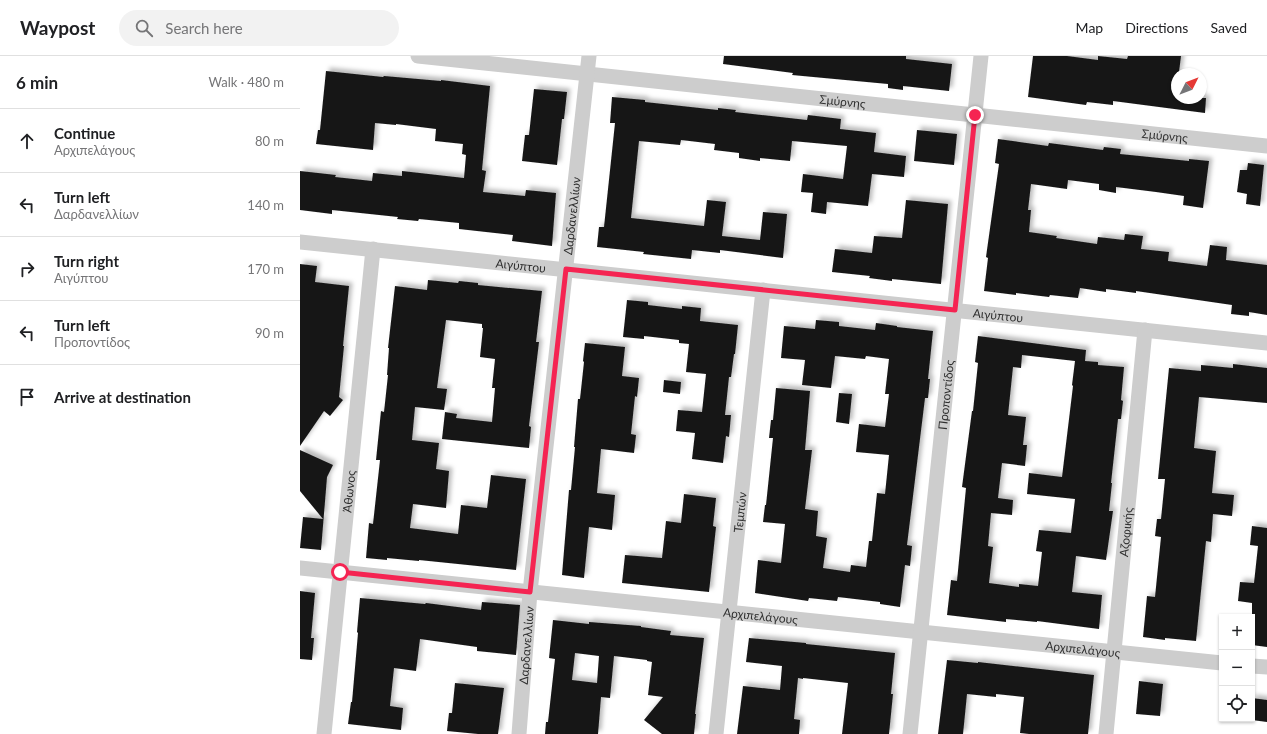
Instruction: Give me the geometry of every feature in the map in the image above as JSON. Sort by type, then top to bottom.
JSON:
[{"type":"street","name":"Σμύρνης","points":[[418,56],[1267,146]]},
{"type":"street","name":"Δαρδανελλίων","points":[[519,734],[530,592],[589,56]]},
{"type":"street","name":"Προποντίδος","points":[[910,734],[981,56]]},
{"type":"street","name":"Αιγύπτου","points":[[300,242],[1267,343]]},
{"type":"street","name":"Άθωνος","points":[[324,734],[373,249]]},
{"type":"street","name":"Τεμπών","points":[[716,734],[763,290]]},
{"type":"street","name":"Αζοφικής","points":[[1106,734],[1145,330]]},
{"type":"street","name":"Αρχιπελάγους","points":[[300,568],[1219,663]]},
{"type":"street","points":[[1255,666],[1267,667]]},
{"type":"building","points":[[724,56],[906,56],[906,59],[952,64],[949,91],[903,86],[903,90],[888,88],[888,84],[792,75],[793,73],[723,64]]},
{"type":"building","points":[[1033,56],[1067,56],[1098,60],[1098,56],[1127,59],[1128,56],[1181,56],[1180,68],[1171,68],[1171,104],[1206,104],[1205,113],[1113,101],[1113,105],[1087,102],[1086,105],[1028,97]]},
{"type":"building","points":[[326,71],[383,77],[441,80],[490,86],[482,170],[486,171],[483,192],[525,196],[526,190],[556,193],[552,246],[512,241],[513,235],[459,229],[459,223],[419,219],[418,221],[397,219],[398,217],[332,210],[332,214],[300,210],[300,171],[372,181],[373,173],[402,176],[402,171],[464,178],[466,155],[462,154],[463,144],[435,141],[436,129],[375,123],[373,150],[316,144],[318,130],[320,130]]},
{"type":"building","points":[[534,89],[567,92],[564,119],[562,119],[557,165],[522,161],[525,135],[529,135]]},
{"type":"building","points":[[612,97],[718,110],[718,108],[736,110],[735,112],[807,120],[808,115],[841,119],[840,129],[876,133],[874,152],[906,156],[904,177],[872,174],[868,206],[827,202],[826,214],[811,212],[813,193],[801,192],[803,174],[843,179],[847,146],[792,141],[790,161],[760,158],[760,161],[739,158],[739,153],[714,150],[715,144],[681,140],[680,145],[639,141],[631,218],[704,226],[707,200],[726,202],[722,236],[760,240],[763,212],[787,214],[783,258],[720,250],[720,253],[692,250],[691,259],[597,247],[599,227],[604,227],[615,123],[610,123]]},
{"type":"building","points":[[917,130],[957,134],[954,165],[914,161]]},
{"type":"building","points":[[998,139],[1048,146],[1049,143],[1103,150],[1104,147],[1121,149],[1120,154],[1189,161],[1189,159],[1209,161],[1203,208],[1183,205],[1184,196],[1116,187],[1116,193],[1099,190],[1099,184],[1068,180],[1067,189],[1031,184],[1028,210],[1031,210],[1029,232],[1057,236],[1056,238],[1097,244],[1098,237],[1124,240],[1125,234],[1143,236],[1141,249],[1169,252],[1168,261],[1207,266],[1210,245],[1227,247],[1226,260],[1267,265],[1267,315],[1249,312],[1249,316],[1231,314],[1232,305],[1136,291],[1136,293],[1106,289],[1106,292],[1080,288],[1078,298],[1050,295],[1049,297],[1016,293],[1016,295],[984,291],[988,258],[986,257],[999,164],[995,163]]},
{"type":"building","points":[[1248,163],[1264,165],[1260,206],[1246,204],[1247,194],[1237,192],[1240,170],[1247,170]]},
{"type":"building","points":[[906,200],[948,204],[941,284],[892,279],[892,281],[869,278],[870,276],[832,272],[835,249],[872,253],[874,236],[902,238]]},
{"type":"building","points":[[300,264],[317,266],[315,282],[349,286],[339,397],[343,400],[330,416],[324,411],[300,446]]},
{"type":"building","points":[[428,280],[458,283],[459,281],[478,283],[478,285],[542,291],[536,342],[539,342],[529,426],[531,427],[529,448],[442,439],[445,412],[457,414],[456,418],[492,422],[495,388],[492,388],[495,359],[480,357],[483,328],[482,324],[446,320],[437,388],[447,389],[444,410],[415,407],[412,440],[439,443],[436,469],[449,471],[446,508],[413,504],[410,528],[458,534],[461,505],[487,508],[491,475],[526,479],[516,570],[419,560],[387,558],[387,560],[366,558],[369,523],[373,524],[380,460],[376,460],[381,411],[384,412],[388,375],[388,348],[395,286],[427,290]]},
{"type":"building","points":[[627,300],[648,302],[648,305],[682,309],[682,306],[701,308],[700,321],[738,325],[735,354],[731,377],[729,377],[725,415],[731,415],[729,437],[726,436],[723,463],[692,459],[695,433],[676,431],[678,410],[702,412],[706,374],[686,372],[689,344],[679,343],[679,340],[644,336],[644,339],[623,337]]},
{"type":"building","points":[[816,320],[839,322],[839,326],[875,330],[876,323],[933,331],[928,379],[930,379],[928,398],[925,398],[907,545],[912,546],[910,566],[905,565],[900,607],[880,604],[880,602],[838,597],[837,601],[809,598],[808,601],[755,593],[758,560],[781,563],[785,524],[763,522],[773,438],[769,438],[771,420],[773,420],[776,388],[810,391],[805,450],[812,450],[805,509],[818,511],[816,536],[827,538],[823,568],[850,572],[851,565],[866,567],[869,541],[872,541],[877,493],[885,494],[889,455],[856,452],[859,424],[885,427],[889,394],[885,394],[889,359],[866,356],[865,359],[835,356],[831,388],[802,385],[805,360],[781,358],[784,326],[815,329]]},
{"type":"building","points":[[978,336],[1086,350],[1085,361],[1098,362],[1098,365],[1124,367],[1121,419],[1118,419],[1111,483],[1109,511],[1113,511],[1106,560],[1076,556],[1072,592],[1102,595],[1099,629],[1037,621],[1006,619],[1006,622],[947,615],[951,580],[957,581],[966,488],[962,487],[978,363],[975,362]],"holes":[[[1022,355],[1075,361],[1062,477],[1029,473],[1027,494],[1075,499],[1071,533],[1039,530],[1036,551],[1042,552],[1038,586],[1019,584],[1019,587],[989,583],[993,547],[988,546],[991,513],[1012,515],[1013,500],[998,498],[1002,463],[1025,466],[1027,445],[1023,445],[1026,417],[1008,415],[1013,367],[1021,368]]]},
{"type":"building","points":[[585,343],[625,347],[622,376],[639,378],[637,397],[635,396],[631,434],[636,435],[634,453],[601,449],[597,493],[615,495],[612,530],[589,527],[584,578],[562,575],[569,490],[571,490],[575,447],[578,399],[580,399]]},
{"type":"building","points":[[1233,364],[1267,368],[1267,403],[1199,397],[1194,448],[1216,451],[1212,493],[1234,495],[1232,516],[1213,514],[1211,542],[1206,541],[1196,641],[1165,638],[1165,640],[1143,637],[1147,596],[1155,597],[1161,537],[1155,536],[1157,519],[1161,519],[1165,479],[1158,479],[1169,368],[1201,371],[1201,365],[1233,368]]},
{"type":"building","points":[[664,380],[681,382],[680,394],[663,392]]},
{"type":"building","points":[[839,393],[852,394],[849,424],[836,422]]},
{"type":"building","points":[[300,450],[333,465],[327,477],[321,550],[300,548],[303,517],[323,519],[300,491]]},
{"type":"building","points":[[684,494],[716,498],[713,526],[716,527],[709,592],[622,583],[625,555],[662,558],[666,521],[681,523]]},
{"type":"building","points":[[1252,526],[1267,528],[1267,647],[1255,645],[1255,614],[1252,614],[1252,603],[1238,601],[1240,582],[1254,583],[1258,546],[1250,545]]},
{"type":"building","points":[[300,591],[315,593],[311,638],[314,638],[312,660],[300,659]]},
{"type":"building","points":[[360,598],[426,603],[481,610],[482,602],[520,605],[516,655],[477,651],[477,647],[420,639],[416,671],[394,668],[390,706],[403,708],[401,730],[348,724],[352,702]]},
{"type":"building","points":[[553,620],[589,624],[589,622],[641,626],[671,631],[670,635],[704,638],[694,734],[662,734],[644,720],[663,697],[648,695],[652,662],[614,656],[610,698],[601,697],[598,734],[545,734],[546,722],[548,722],[555,659],[549,658]],"holes":[[[575,653],[599,656],[597,683],[572,680]]]},
{"type":"building","points":[[749,638],[895,653],[889,734],[842,734],[848,683],[798,678],[794,719],[800,720],[799,734],[737,734],[743,686],[780,690],[782,666],[746,662]]},
{"type":"building","points":[[947,660],[1094,675],[1088,734],[1020,733],[1024,697],[996,694],[996,697],[967,694],[963,734],[938,734]]},
{"type":"building","points":[[1139,681],[1163,684],[1160,716],[1136,714]]},
{"type":"building","points":[[455,683],[504,688],[498,734],[447,731],[449,713],[452,713]]},
{"type":"building","points":[[1255,698],[1267,700],[1267,722],[1255,720]]},
{"type":"route","points":[[340,572],[530,592],[566,269],[955,310],[975,115]]}]
